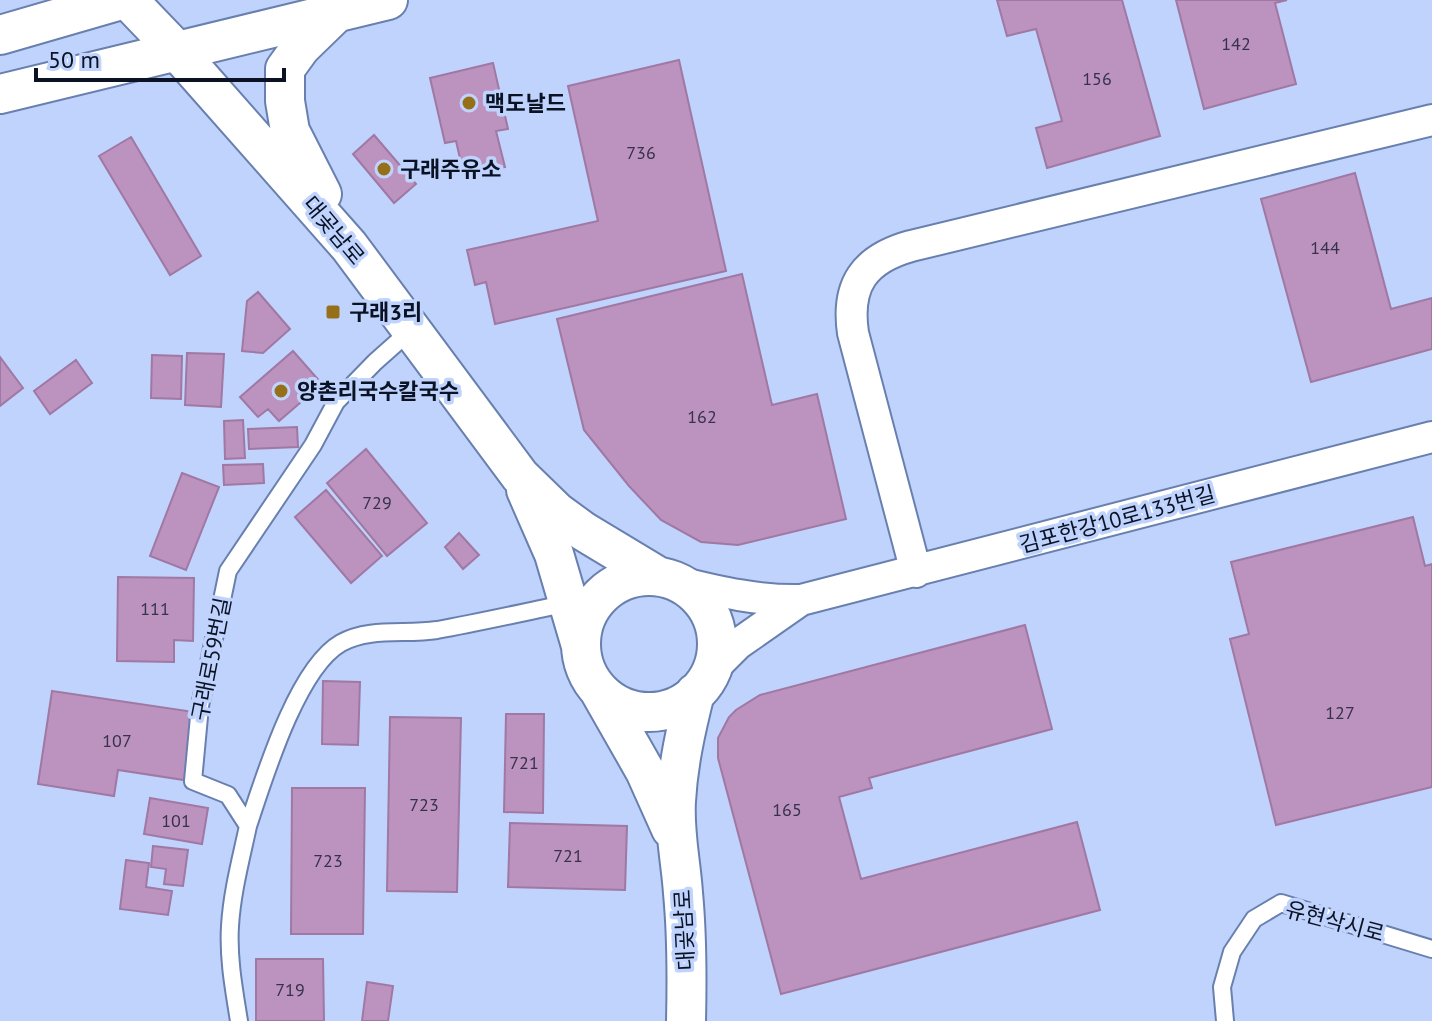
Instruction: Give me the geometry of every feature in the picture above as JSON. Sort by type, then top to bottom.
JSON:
[{"type":"street","points":[[0,35],[121,0]]},
{"type":"street","name":"대곶남로","points":[[128,0],[349,246],[520,476]]},
{"type":"street","points":[[0,94],[388,0]]},
{"type":"street","points":[[335,14],[301,47],[285,69],[285,101],[290,131],[349,246]]},
{"type":"street","points":[[916,572],[853,333],[850,311],[856,284],[877,260],[911,246],[1432,120]]},
{"type":"street","name":"김포한강10로133번길","points":[[801,600],[1432,437]]},
{"type":"street","points":[[520,476],[557,512],[583,531],[698,596],[711,615],[717,638],[715,662],[702,683],[680,754],[675,839]]},
{"type":"street","points":[[520,476],[545,531],[569,603],[586,670],[645,771],[675,839]]},
{"type":"street","points":[[581,647],[583,623],[594,602],[611,586],[632,577],[668,578],[745,598],[801,600]]},
{"type":"street","points":[[597,687],[612,701],[631,710],[651,712],[672,708],[689,700],[738,644],[801,600]]},
{"type":"street","name":"대곶남로","points":[[675,839],[687,945],[686,1021]]},
{"type":"lane","name":"구래로59번길","points":[[248,826],[228,795],[193,781],[200,706],[228,571],[313,445],[336,402],[411,330]]},
{"type":"lane","points":[[239,1021],[230,957],[232,898],[248,826],[273,752],[311,672],[338,644],[361,634],[434,630],[569,603]]},
{"type":"lane","name":"유현삭시로","points":[[1225,1021],[1222,987],[1232,952],[1254,919],[1281,903],[1432,949]]},
{"type":"building","points":[[997,0],[1122,0],[1160,136],[1047,168],[1036,128],[1062,121],[1036,29],[1007,36]]},
{"type":"building","points":[[1176,0],[1287,0],[1275,3],[1296,84],[1204,109]]},
{"type":"building","points":[[679,60],[726,271],[495,324],[486,282],[475,285],[467,250],[598,221],[568,86]]},
{"type":"building","name":"맥도날드","points":[[493,63],[508,129],[496,131],[505,167],[464,176],[456,141],[445,143],[430,78]]},
{"type":"building","name":"구래주유소","points":[[374,135],[416,184],[394,203],[353,154]]},
{"type":"building","points":[[131,137],[201,256],[170,275],[99,156]]},
{"type":"building","points":[[1355,173],[1391,309],[1432,298],[1432,349],[1311,382],[1261,199]]},
{"type":"building","points":[[742,274],[772,405],[817,394],[846,519],[738,545],[701,542],[661,520],[584,430],[557,319]]},
{"type":"building","points":[[258,292],[290,329],[263,353],[242,351],[247,301]]},
{"type":"building","name":"양촌리국수칼국수","points":[[293,351],[322,384],[279,421],[268,409],[258,417],[240,397]]},
{"type":"building","points":[[187,353],[224,354],[221,407],[185,405]]},
{"type":"building","points":[[152,355],[182,356],[181,399],[151,398]]},
{"type":"building","points":[[0,357],[23,388],[0,406]]},
{"type":"building","points":[[76,360],[92,383],[50,414],[34,391]]},
{"type":"building","points":[[243,420],[245,458],[225,459],[224,421]]},
{"type":"building","points":[[297,427],[298,447],[249,449],[248,429]]},
{"type":"building","points":[[366,449],[427,523],[387,556],[327,483]]},
{"type":"building","points":[[263,464],[264,483],[224,485],[223,465]]},
{"type":"building","points":[[182,473],[219,487],[186,570],[150,556]]},
{"type":"building","points":[[326,490],[382,556],[351,583],[295,517]]},
{"type":"building","points":[[1413,517],[1425,566],[1432,564],[1432,787],[1276,825],[1230,639],[1249,634],[1231,562]]},
{"type":"building","points":[[459,533],[479,555],[463,569],[445,547]]},
{"type":"building","points":[[118,577],[194,578],[193,641],[174,640],[174,662],[117,661]]},
{"type":"building","points":[[1025,625],[1052,729],[869,778],[872,788],[839,797],[861,879],[1077,822],[1100,910],[781,994],[718,758],[718,738],[729,717],[760,695]]},
{"type":"building","points":[[323,681],[360,682],[358,745],[322,744]]},
{"type":"building","points":[[52,691],[194,712],[184,780],[118,770],[114,796],[38,784]]},
{"type":"building","points":[[506,714],[544,714],[543,813],[504,812]]},
{"type":"building","points":[[390,717],[461,718],[457,892],[387,891]]},
{"type":"building","points":[[292,788],[365,788],[363,934],[291,934]]},
{"type":"building","points":[[150,798],[208,808],[202,844],[144,834]]},
{"type":"building","points":[[510,823],[627,826],[625,890],[508,887]]},
{"type":"building","points":[[153,846],[188,850],[183,886],[164,884],[166,869],[151,867]]},
{"type":"building","points":[[126,860],[149,863],[146,887],[172,891],[168,915],[120,909]]},
{"type":"building","points":[[256,959],[323,959],[324,1021],[256,1021]]},
{"type":"building","points":[[367,982],[393,986],[388,1021],[362,1021]]},
{"type":"place","name":"맥도날드","points":[[469,103]]},
{"type":"place","name":"구래주유소","points":[[384,169]]},
{"type":"place","name":"구래3리","points":[[333,312]]},
{"type":"place","name":"양촌리국수칼국수","points":[[281,391]]}]
